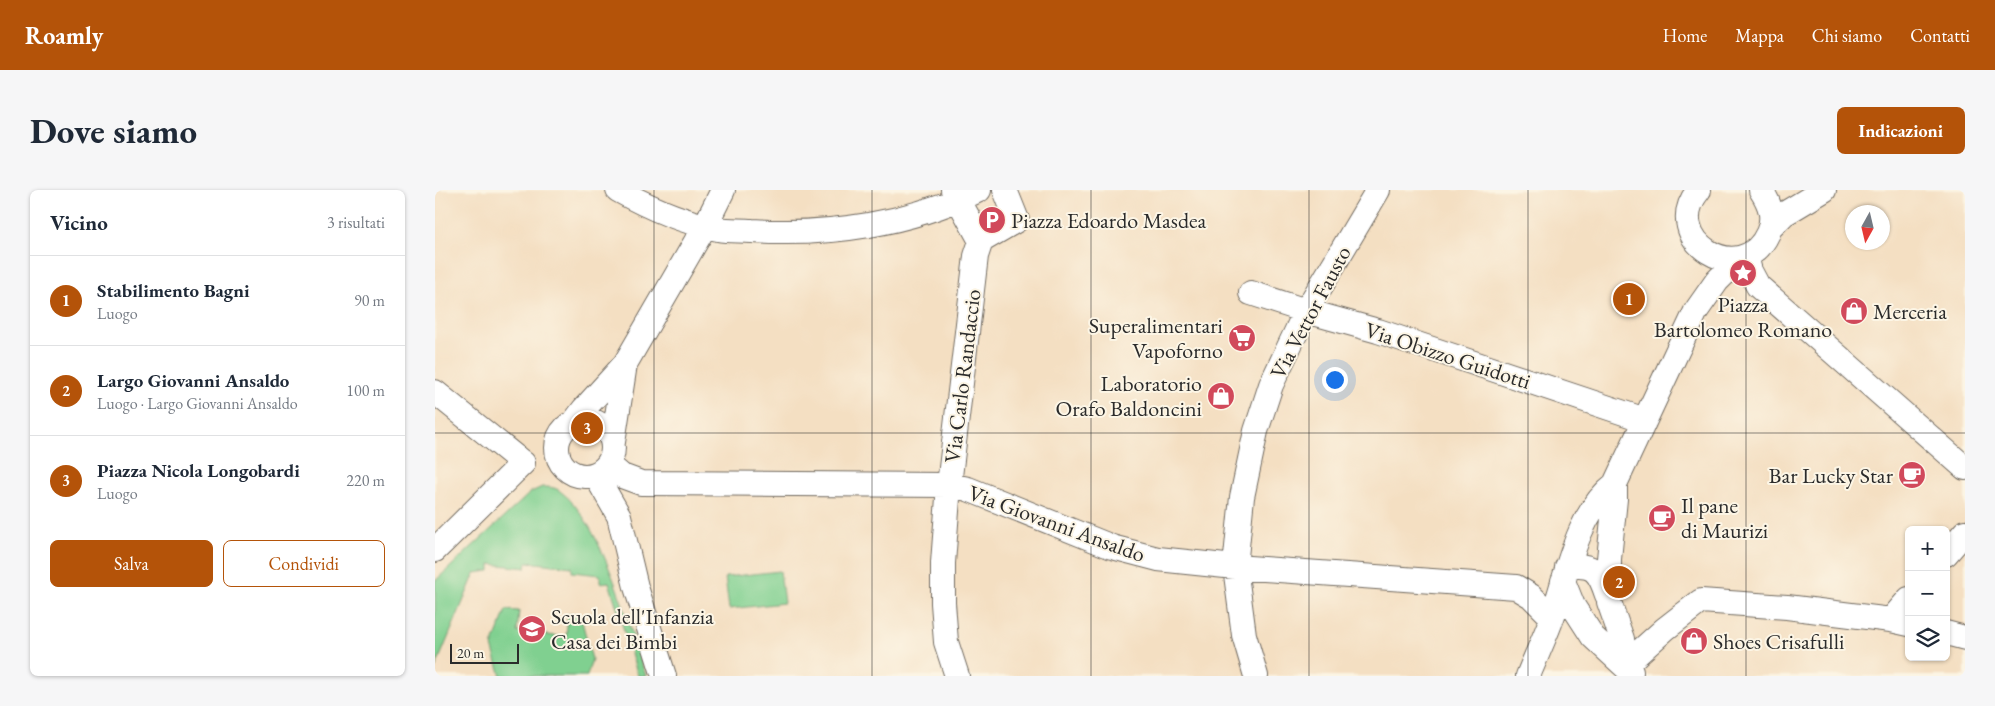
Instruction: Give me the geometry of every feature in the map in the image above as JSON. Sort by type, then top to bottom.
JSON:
[{"type":"street","points":[[618,190],[664,212],[705,226],[720,229],[774,232],[837,229],[875,224],[963,193],[981,241],[1017,220],[1005,190]]},
{"type":"street","points":[[575,421],[625,364],[705,226],[723,190]]},
{"type":"street","name":"Via Vettor Fausto","points":[[1256,676],[1244,635],[1235,567],[1242,497],[1256,431],[1271,384],[1306,311],[1378,190]]},
{"type":"street","points":[[1692,320],[1705,270],[1705,256],[1702,248],[1693,236],[1688,220],[1690,203],[1699,190]]},
{"type":"street","points":[[1770,228],[1784,214],[1824,190]]},
{"type":"street","points":[[1528,676],[1552,617],[1578,538],[1594,506],[1601,496],[1615,484],[1692,320],[1717,281],[1743,257],[1758,248],[1765,240],[1770,228],[1771,214],[1764,193]]},
{"type":"street","name":"Via Carlo Randaccio","points":[[957,676],[946,642],[943,570],[949,485],[976,256],[981,241]]},
{"type":"street","points":[[1702,248],[1713,255],[1724,258],[1743,257]]},
{"type":"street","points":[[1743,257],[1758,286],[1965,468]]},
{"type":"street","name":"Via Obizzo Guidotti","points":[[1251,293],[1306,311],[1378,330],[1645,420]]},
{"type":"street","points":[[625,364],[606,460],[586,476],[573,474],[563,465],[558,457],[557,445],[559,438],[565,427],[575,421],[584,419],[597,422],[608,431],[606,460],[636,587],[664,676]]},
{"type":"street","points":[[435,392],[523,464]]},
{"type":"street","points":[[435,550],[523,464],[558,457]]},
{"type":"street","name":"Via Giovanni Ansaldo","points":[[606,460],[622,476],[641,483],[949,485],[968,488],[1124,552],[1157,559],[1235,567],[1511,586],[1517,587],[1531,596],[1552,617]]},
{"type":"street","points":[[1609,602],[1609,559],[1615,484]]},
{"type":"street","points":[[1950,549],[1965,532]]},
{"type":"street","points":[[1565,574],[1581,565],[1592,568],[1601,579],[1622,639],[1629,671]]},
{"type":"street","points":[[1565,574],[1573,606],[1593,637],[1629,671]]},
{"type":"street","points":[[1629,671],[1665,629],[1701,601],[1787,608],[1900,622],[1905,609]]},
{"type":"street","points":[[1950,634],[1965,638]]},
{"type":"green space","points":[[542,487],[554,488],[560,491],[575,506],[589,526],[612,576],[646,676],[638,676],[609,582],[600,583],[600,575],[572,572],[572,567],[527,562],[526,568],[490,564],[490,571],[475,573],[435,669],[435,581],[531,492]]},
{"type":"green space","points":[[780,571],[784,603],[729,609],[725,577]]},
{"type":"green space","points":[[506,610],[519,611],[517,632],[566,637],[568,614],[580,614],[592,659],[587,676],[501,676],[492,646]]},
{"type":"place","name":"Piazza Edoardo Masdea","points":[[992,220]]},
{"type":"place","name":"Piazza Bartolomeo Romano","points":[[1743,273]]},
{"type":"place","name":"Stabilimento Bagni","points":[[1629,299]]},
{"type":"place","name":"Merceria","points":[[1854,311]]},
{"type":"place","name":"Superalimentari Vapoforno","points":[[1242,338]]},
{"type":"place","name":"Laboratorio Orafo Baldoncini","points":[[1221,396]]},
{"type":"place","name":"Piazza Nicola Longobardi","points":[[587,428]]},
{"type":"place","name":"Bar Lucky Star","points":[[1912,475]]},
{"type":"place","name":"Il pane di Maurizi","points":[[1662,518]]},
{"type":"place","name":"Largo Giovanni Ansaldo","points":[[1619,582]]},
{"type":"place","name":"Scuola dell'Infanzia Casa dei Bimbi","points":[[532,629]]},
{"type":"place","name":"Shoes Crisafulli","points":[[1694,641]]}]
